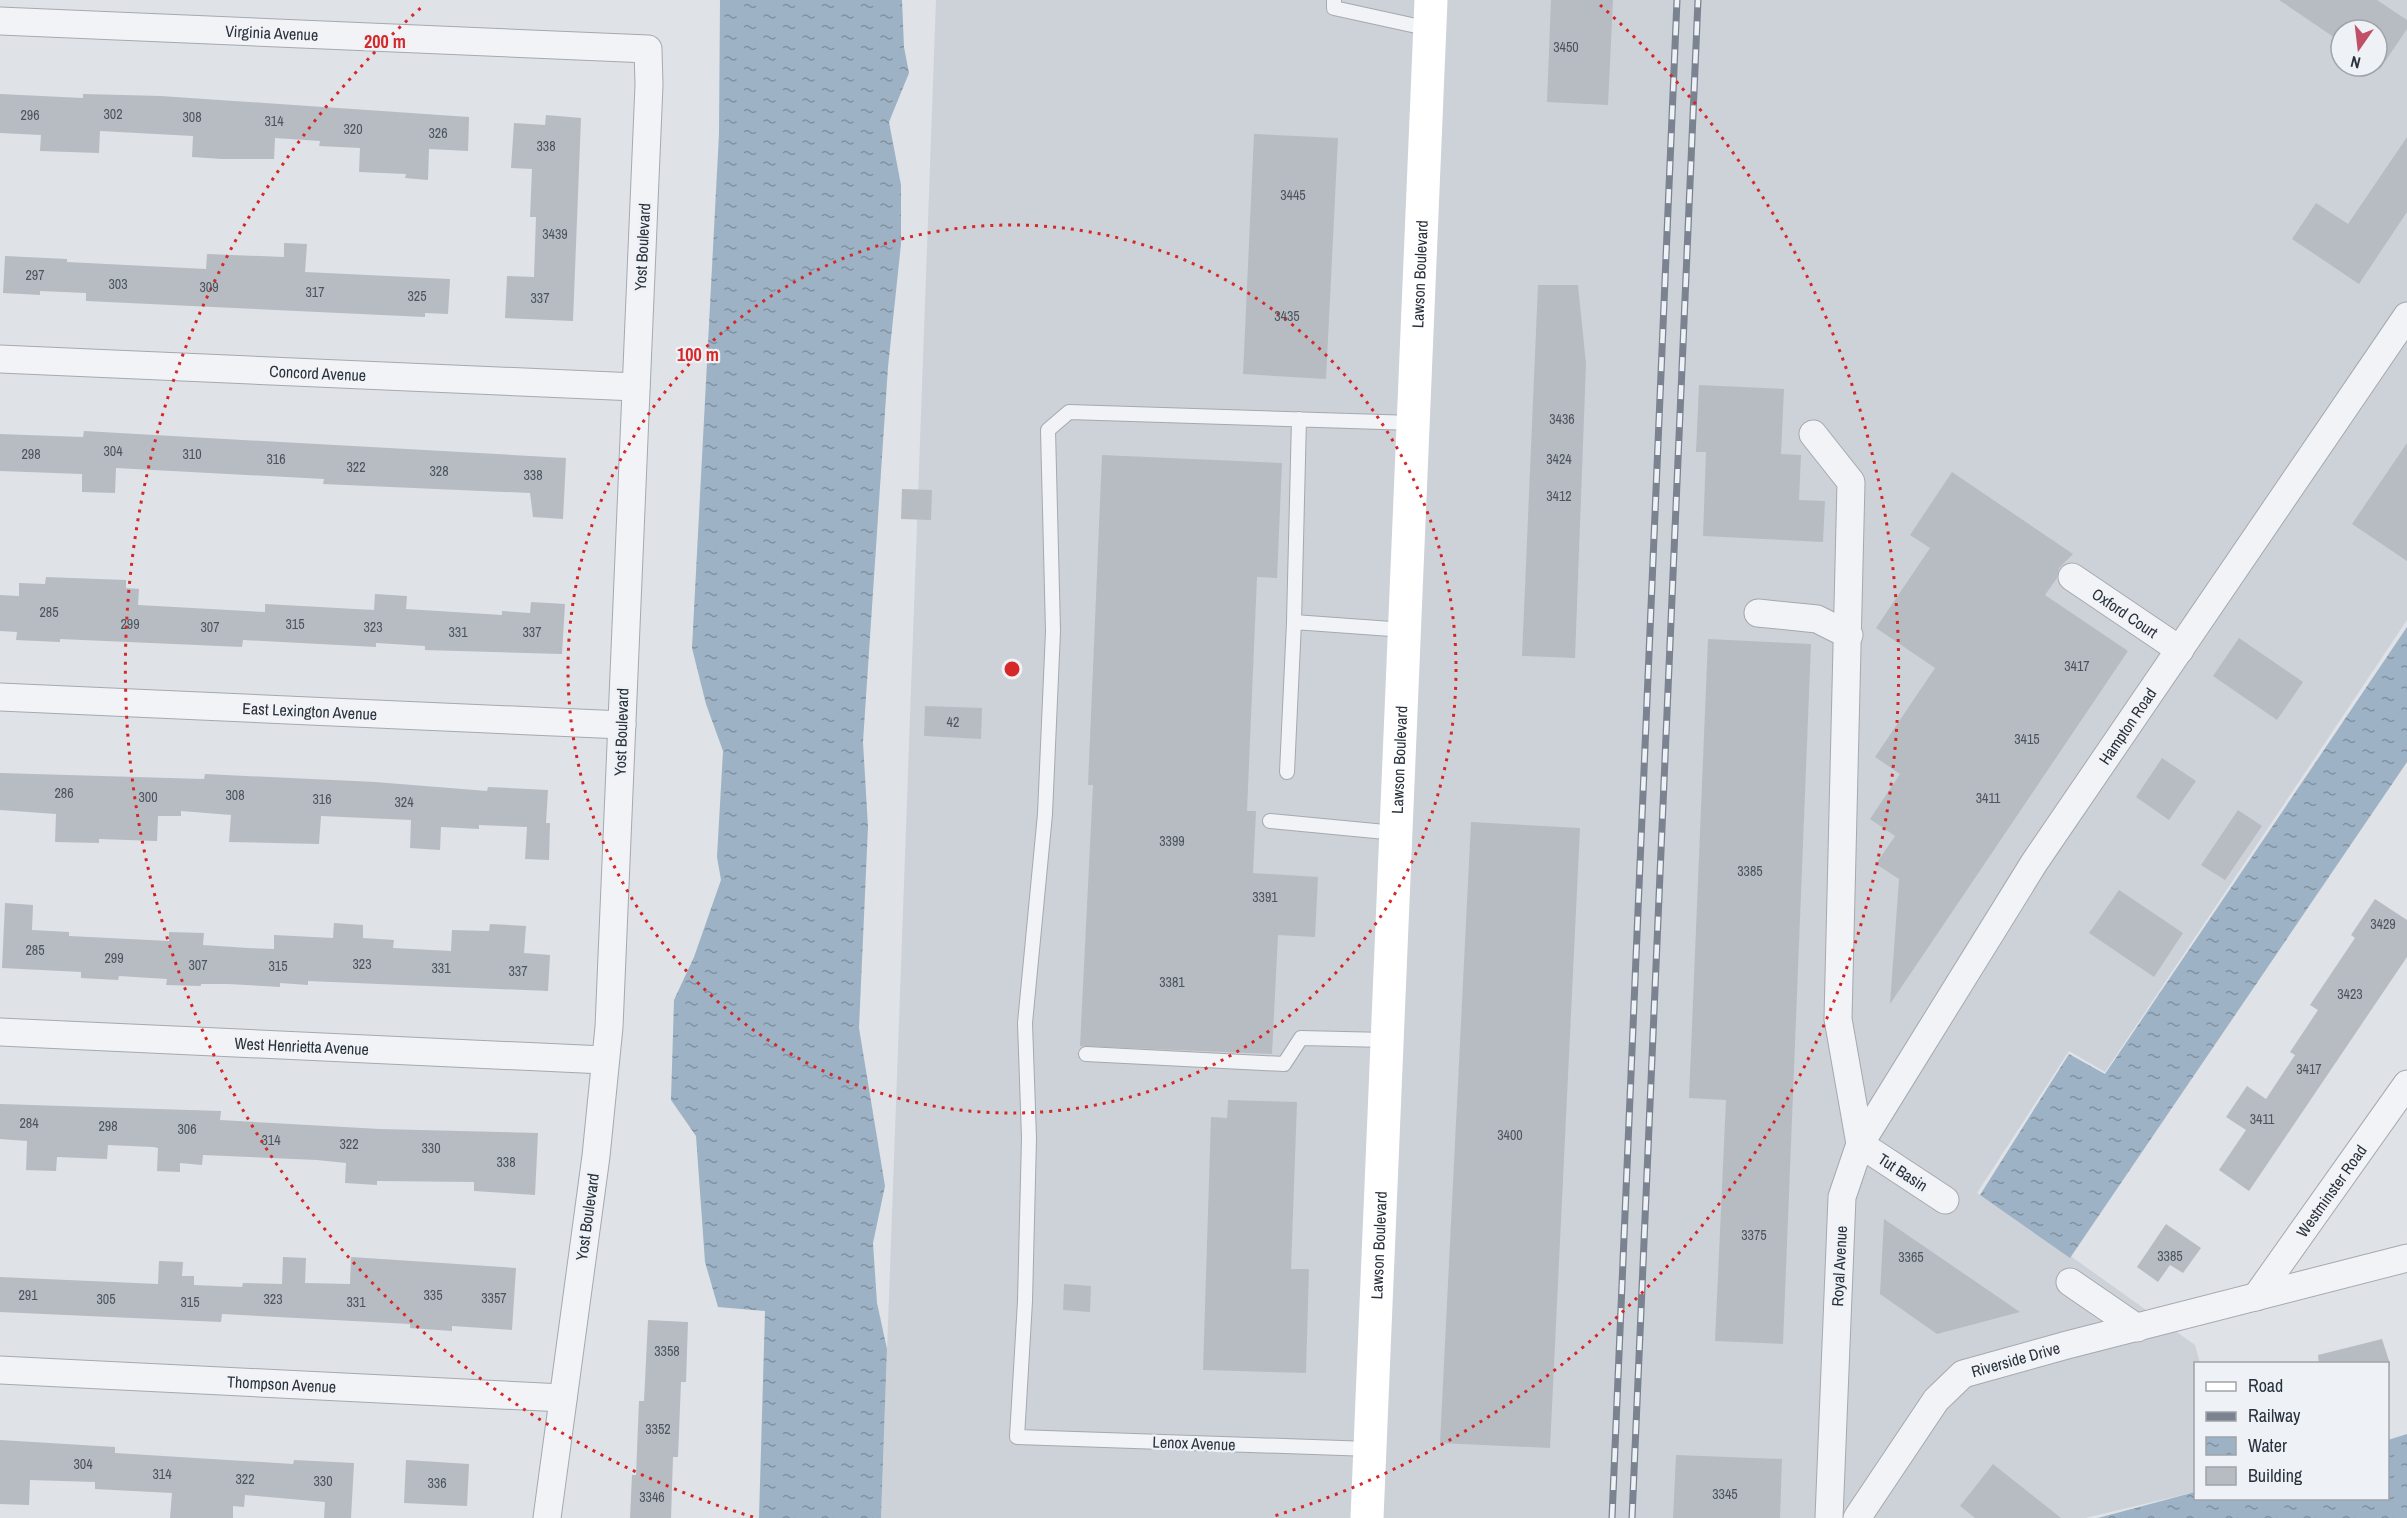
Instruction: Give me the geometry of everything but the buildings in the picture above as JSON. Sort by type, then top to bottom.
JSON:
[{"type":"main road","name":"Lawson Boulevard","points":[[1367,1518],[1431,14]]},
{"type":"street","name":"Virginia Avenue","points":[[0,21],[542,44]]},
{"type":"street","name":"Yost Boulevard","points":[[542,44],[648,49],[650,85],[609,1027],[596,1156],[547,1518]]},
{"type":"street","name":"Hampton Road","points":[[1860,1144],[2034,863],[2407,316]]},
{"type":"street","name":"Concord Avenue","points":[[0,358],[636,387]]},
{"type":"street","name":"Royal Avenue","points":[[1813,434],[1851,482],[1838,1019],[1860,1144],[1842,1197],[1828,1518]]},
{"type":"street","name":"Oxford Court","points":[[2072,577],[2180,650]]},
{"type":"street","points":[[1758,613],[1817,619],[1849,635]]},
{"type":"street","name":"East Lexington Avenue","points":[[0,697],[622,725]]},
{"type":"street","name":"West Henrietta Avenue","points":[[0,1032],[604,1060]]},
{"type":"street","name":"Westminster Road","points":[[2256,1297],[2407,1084]]},
{"type":"street","name":"Tut Basin","points":[[1860,1144],[1946,1200]]},
{"type":"street","name":"Riverside Drive","points":[[1857,1518],[1936,1400],[1963,1374],[2407,1258]]},
{"type":"street","points":[[2070,1282],[2137,1328]]},
{"type":"street","name":"Thompson Avenue","points":[[0,1370],[563,1398]]},
{"type":"lane","points":[[1334,0],[1334,8],[1431,14]]},
{"type":"lane","name":"Lenox Avenue","points":[[1299,419],[1068,412],[1048,430],[1053,631],[1045,814],[1025,1023],[1028,1162],[1025,1301],[1017,1437],[1370,1449]]},
{"type":"lane","points":[[1287,772],[1294,622],[1299,419],[1413,423]]},
{"type":"lane","points":[[1294,622],[1405,630]]},
{"type":"lane","points":[[1270,821],[1396,832]]},
{"type":"lane","points":[[1086,1054],[1284,1064],[1301,1038],[1386,1040]]},
{"type":"shaded area","points":[[936,0],[2407,0],[2407,620],[2105,1072],[2069,1051],[1977,1193],[2072,1257],[2195,1345],[2200,1362],[2194,1362],[2194,1492],[2085,1518],[881,1518]]},
{"type":"water","points":[[720,0],[902,0],[904,47],[909,73],[889,122],[901,185],[901,244],[888,367],[863,742],[868,827],[859,1028],[885,1186],[873,1243],[877,1303],[887,1349],[881,1518],[759,1518],[765,1311],[718,1307],[705,1262],[696,1136],[671,1100],[674,1000],[694,957],[721,880],[717,857],[723,751],[706,704],[692,648],[719,134]]},
{"type":"water","points":[[2407,627],[2407,762],[2070,1258],[1980,1195],[2069,1054],[2105,1074]]},
{"type":"water","points":[[2407,1434],[2407,1518],[2098,1518],[2194,1492],[2194,1500],[2389,1500],[2389,1440]]},
{"type":"railway","points":[[1612,1518],[1677,0]]},
{"type":"railway","points":[[1632,1518],[1698,0]]}]
